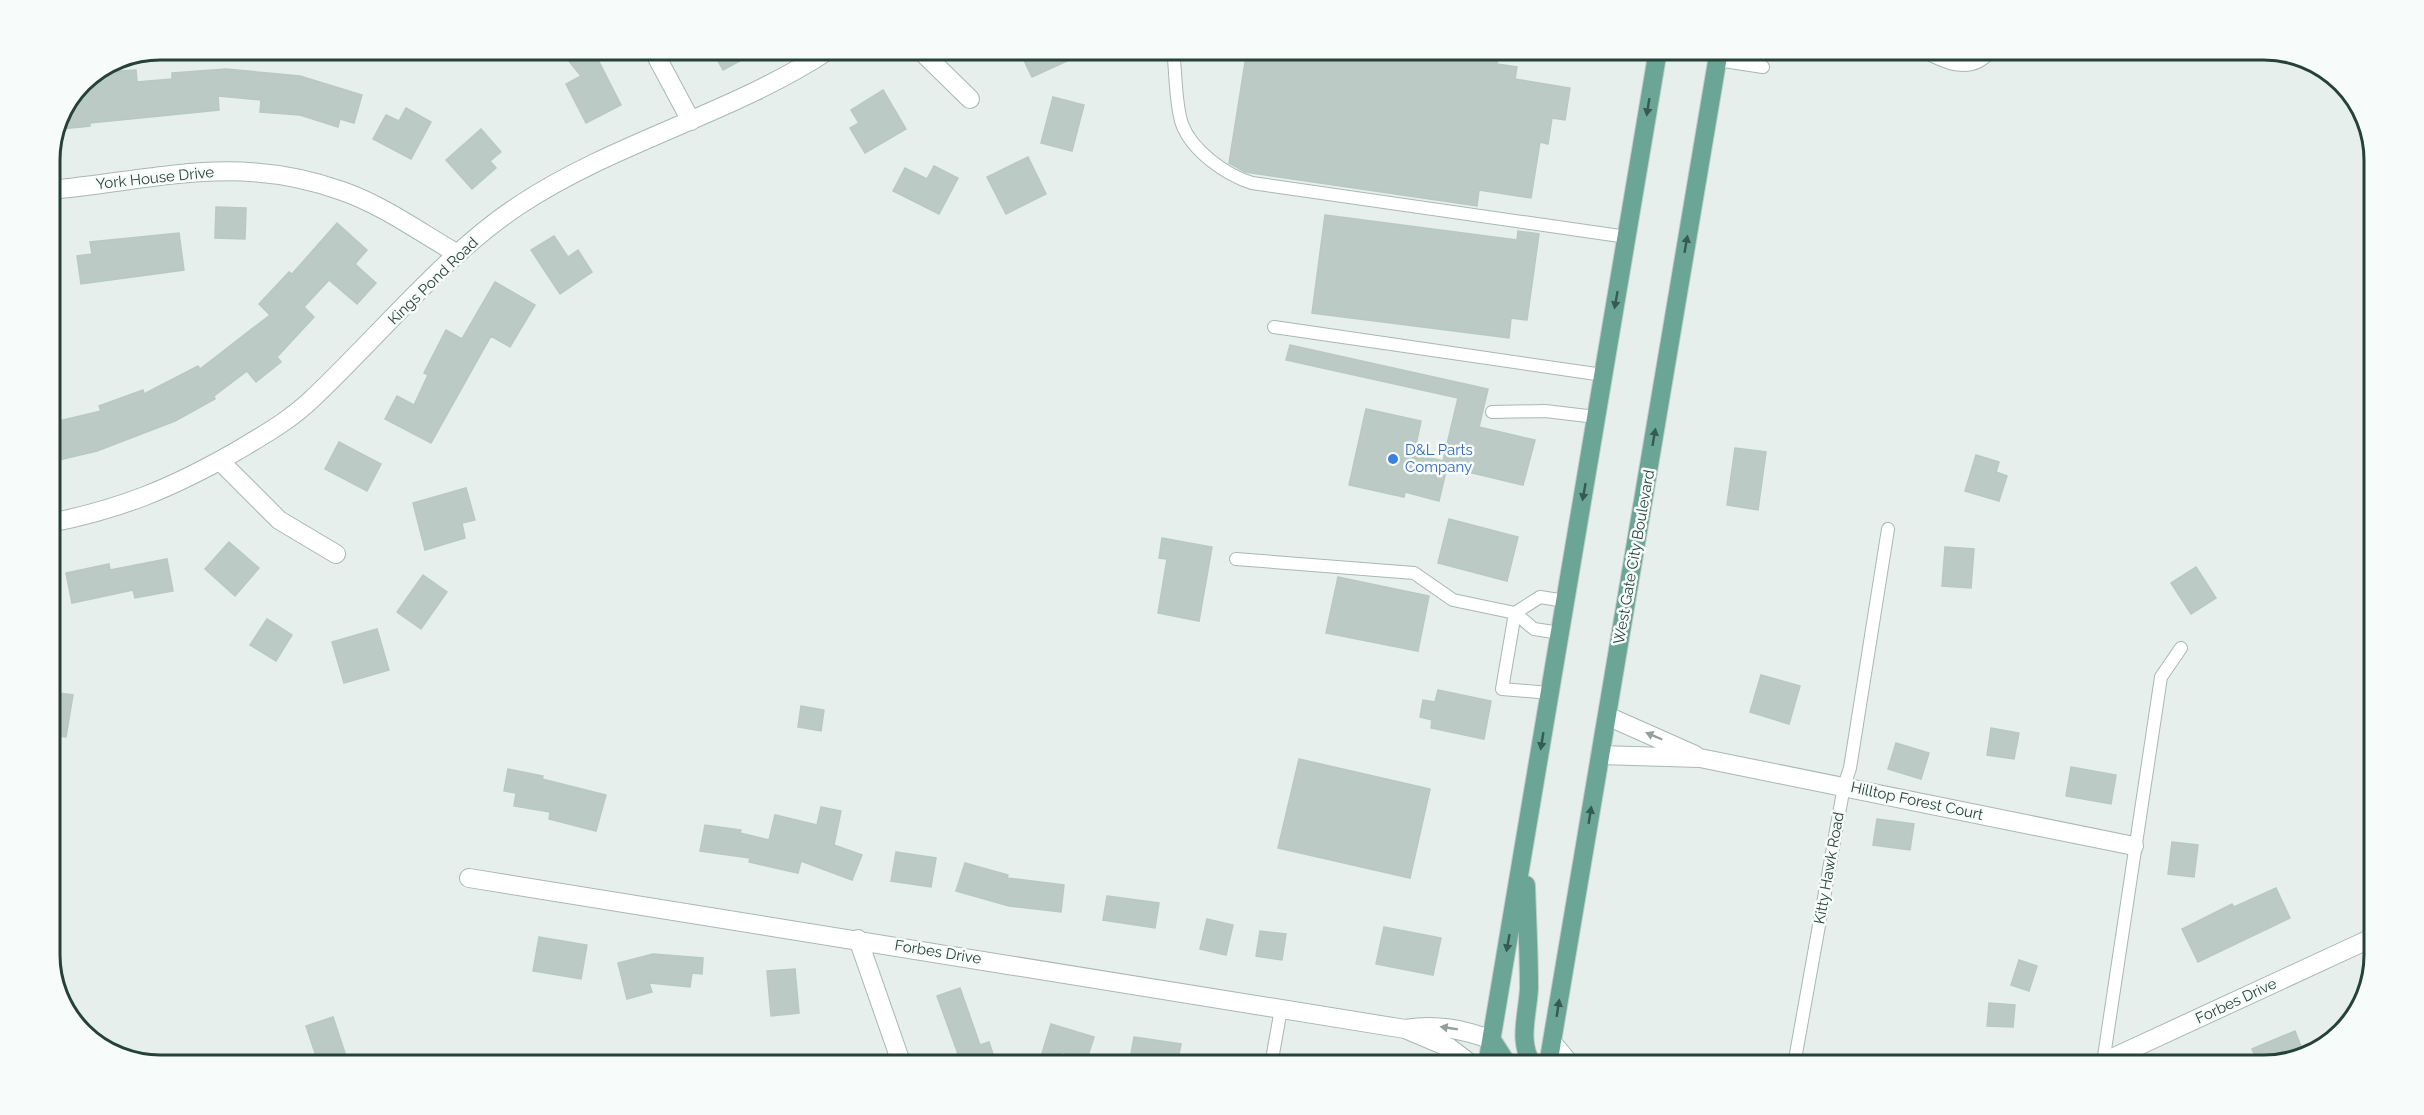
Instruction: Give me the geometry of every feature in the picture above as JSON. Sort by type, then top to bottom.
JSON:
[{"type":"main road","points":[[1489,1055],[1656,60]]},
{"type":"main road","name":"West Gate City Boulevard","points":[[1550,1055],[1717,60]]},
{"type":"main road","points":[[1524,844],[1528,988],[1524,1036],[1528,1055]]},
{"type":"main road","points":[[1492,1040],[1502,1055]]},
{"type":"street","points":[[657,60],[691,121]]},
{"type":"street","name":"Kings Pond Road","points":[[60,521],[90,515],[181,483],[272,431],[310,401],[458,254],[498,219],[552,183],[743,98],[814,60]]},
{"type":"street","points":[[930,60],[970,99]]},
{"type":"street","name":"York House Drive","points":[[60,189],[197,170],[278,173],[342,191],[367,201],[458,254]]},
{"type":"street","points":[[220,460],[279,520],[336,554]]},
{"type":"street","name":"Hilltop Forest Court","points":[[1607,716],[1700,758]]},
{"type":"street","name":"Hilltop Forest Court","points":[[1600,756],[1700,758],[2134,846]]},
{"type":"street","name":"Forbes Drive","points":[[469,878],[1406,1029],[1450,1048],[1459,1055]]},
{"type":"street","points":[[858,939],[899,1055]]},
{"type":"street","name":"Forbes Drive","points":[[2119,1055],[2364,942]]},
{"type":"street","name":"Forbes Drive","points":[[1406,1029],[1431,1025],[1466,1031],[1492,1040]]},
{"type":"street","points":[[1552,1042],[1563,1055]]},
{"type":"lane","points":[[1174,60],[1182,125],[1199,148],[1231,176],[1252,183],[1627,237]]},
{"type":"lane","points":[[1737,60],[1763,67]]},
{"type":"lane","points":[[1940,60],[1950,65],[1971,66],[1979,60]]},
{"type":"lane","points":[[1274,327],[1603,375]]},
{"type":"lane","points":[[1492,412],[1545,411],[1596,417]]},
{"type":"lane","name":"Kitty Hawk Road","points":[[1796,1055],[1844,786],[1850,768],[1888,529]]},
{"type":"lane","points":[[1236,559],[1414,573],[1453,600],[1515,613],[1534,629],[1560,633]]},
{"type":"lane","points":[[1550,693],[1502,689],[1515,613],[1540,597],[1565,602]]},
{"type":"lane","points":[[2101,1055],[2161,677],[2181,648]]},
{"type":"lane","points":[[1272,1055],[1281,1009]]},
{"type":"building","points":[[568,60],[598,60],[621,105],[586,123],[566,84],[581,76]]},
{"type":"building","points":[[718,60],[742,60],[723,70]]},
{"type":"building","points":[[1024,60],[1069,60],[1032,77]]},
{"type":"building","points":[[1245,60],[1498,60],[1497,64],[1517,67],[1515,79],[1570,88],[1565,120],[1552,118],[1548,144],[1540,142],[1531,198],[1479,190],[1477,206],[1245,172],[1229,163]]},
{"type":"building","points":[[226,69],[300,76],[362,95],[354,123],[340,119],[338,127],[300,115],[260,112],[261,100],[218,96],[219,110],[90,123],[90,126],[66,128],[77,104],[89,89],[115,71],[136,70],[137,82],[172,79],[172,73]]},
{"type":"building","points":[[883,90],[906,129],[865,153],[850,128],[859,123],[851,110]]},
{"type":"building","points":[[1053,97],[1084,105],[1072,151],[1041,143]]},
{"type":"building","points":[[406,108],[431,122],[411,159],[373,139],[386,115],[399,121]]},
{"type":"building","points":[[481,129],[501,152],[490,161],[496,168],[472,189],[446,160]]},
{"type":"building","points":[[1028,157],[1046,194],[1006,214],[987,177]]},
{"type":"building","points":[[934,166],[958,178],[939,214],[893,191],[905,168],[927,179]]},
{"type":"building","points":[[216,207],[246,208],[245,239],[215,238]]},
{"type":"building","points":[[1325,215],[1517,240],[1518,231],[1539,234],[1527,320],[1511,318],[1509,338],[1312,313]]},
{"type":"building","points":[[337,223],[367,250],[355,264],[376,283],[357,304],[329,280],[304,307],[314,317],[277,357],[281,362],[256,382],[247,371],[214,396],[215,399],[175,421],[97,451],[60,460],[60,421],[101,411],[99,406],[143,390],[144,394],[198,366],[200,369],[270,315],[259,304],[289,272],[292,274]]},
{"type":"building","points":[[179,233],[184,270],[81,284],[77,256],[92,254],[90,242]]},
{"type":"building","points":[[554,236],[568,257],[578,250],[592,272],[560,294],[531,250]]},
{"type":"building","points":[[495,282],[535,305],[510,347],[491,336],[431,443],[385,419],[397,396],[414,405],[428,375],[424,373],[446,330],[462,339]]},
{"type":"building","points":[[1290,345],[1488,389],[1479,427],[1535,440],[1523,485],[1447,467],[1439,501],[1405,492],[1404,497],[1349,485],[1366,409],[1421,421],[1414,454],[1443,461],[1458,398],[1286,360]]},
{"type":"building","points":[[339,442],[381,464],[367,491],[325,469]]},
{"type":"building","points":[[1735,448],[1766,452],[1758,510],[1727,505]]},
{"type":"building","points":[[1976,455],[1999,462],[1996,472],[2007,476],[1999,501],[1965,491]]},
{"type":"building","points":[[466,488],[475,520],[462,523],[465,538],[425,550],[413,503]]},
{"type":"building","points":[[1449,519],[1518,537],[1507,581],[1438,563]]},
{"type":"building","points":[[1162,538],[1212,547],[1199,621],[1158,613],[1167,559],[1159,558]]},
{"type":"building","points":[[229,542],[259,568],[235,596],[205,569]]},
{"type":"building","points":[[1945,547],[1974,549],[1971,588],[1942,586]]},
{"type":"building","points":[[167,559],[173,591],[135,598],[133,590],[72,603],[66,573],[109,564],[110,570]]},
{"type":"building","points":[[2196,567],[2216,598],[2191,614],[2171,583]]},
{"type":"building","points":[[423,575],[447,592],[421,629],[397,612]]},
{"type":"building","points":[[1338,577],[1429,596],[1418,651],[1326,633]]},
{"type":"building","points":[[267,619],[292,635],[276,661],[250,645]]},
{"type":"building","points":[[377,629],[389,670],[344,683],[332,642]]},
{"type":"building","points":[[1761,675],[1800,686],[1789,724],[1750,712]]},
{"type":"building","points":[[1438,690],[1491,701],[1484,739],[1431,728],[1432,720],[1420,717],[1423,700],[1435,702]]},
{"type":"building","points":[[60,693],[73,695],[66,737],[60,736]]},
{"type":"building","points":[[801,706],[824,710],[821,731],[798,727]]},
{"type":"building","points":[[1991,728],[2019,733],[2014,759],[1987,755]]},
{"type":"building","points":[[1896,743],[1929,753],[1921,779],[1888,769]]},
{"type":"building","points":[[1299,759],[1430,789],[1410,878],[1278,848]]},
{"type":"building","points":[[2071,767],[2116,775],[2111,804],[2066,796]]},
{"type":"building","points":[[508,769],[543,776],[542,779],[606,795],[596,831],[549,819],[550,812],[514,806],[516,793],[504,791]]},
{"type":"building","points":[[821,807],[841,811],[834,845],[862,855],[852,880],[801,861],[798,873],[749,862],[750,858],[700,851],[705,825],[741,830],[740,833],[769,840],[775,815],[817,825]]},
{"type":"building","points":[[1877,819],[1914,824],[1910,850],[1873,845]]},
{"type":"building","points":[[2172,842],[2198,845],[2194,877],[2168,874]]},
{"type":"building","points":[[896,852],[936,858],[931,887],[891,881]]},
{"type":"building","points":[[965,863],[1008,875],[1007,878],[1064,885],[1061,912],[1009,906],[956,891]]},
{"type":"building","points":[[2276,888],[2290,918],[2198,962],[2182,929],[2232,904],[2234,907]]},
{"type":"building","points":[[1107,896],[1159,903],[1155,928],[1103,920]]},
{"type":"building","points":[[1207,919],[1233,925],[1226,955],[1200,949]]},
{"type":"building","points":[[1384,927],[1441,938],[1433,975],[1376,964]]},
{"type":"building","points":[[1260,931],[1286,934],[1282,960],[1256,956]]},
{"type":"building","points":[[539,937],[587,945],[581,979],[533,971]]},
{"type":"building","points":[[653,954],[703,958],[702,974],[692,973],[690,987],[649,983],[652,992],[627,999],[618,963]]},
{"type":"building","points":[[2019,960],[2037,966],[2029,991],[2011,985]]},
{"type":"building","points":[[795,969],[799,1013],[771,1016],[767,971]]},
{"type":"building","points":[[960,988],[980,1045],[989,1042],[993,1055],[958,1055],[937,996]]},
{"type":"building","points":[[1989,1003],[2015,1005],[2013,1027],[1987,1026]]},
{"type":"building","points":[[333,1017],[346,1055],[316,1055],[306,1026]]},
{"type":"building","points":[[1051,1024],[1094,1037],[1088,1055],[1062,1052],[1061,1055],[1042,1055]]},
{"type":"building","points":[[2295,1031],[2302,1048],[2290,1052],[2264,1055],[2255,1055],[2252,1049]]},
{"type":"building","points":[[1134,1037],[1181,1044],[1179,1055],[1131,1055]]},
{"type":"place","name":"D&L Parts Company","points":[[1393,459]]}]
